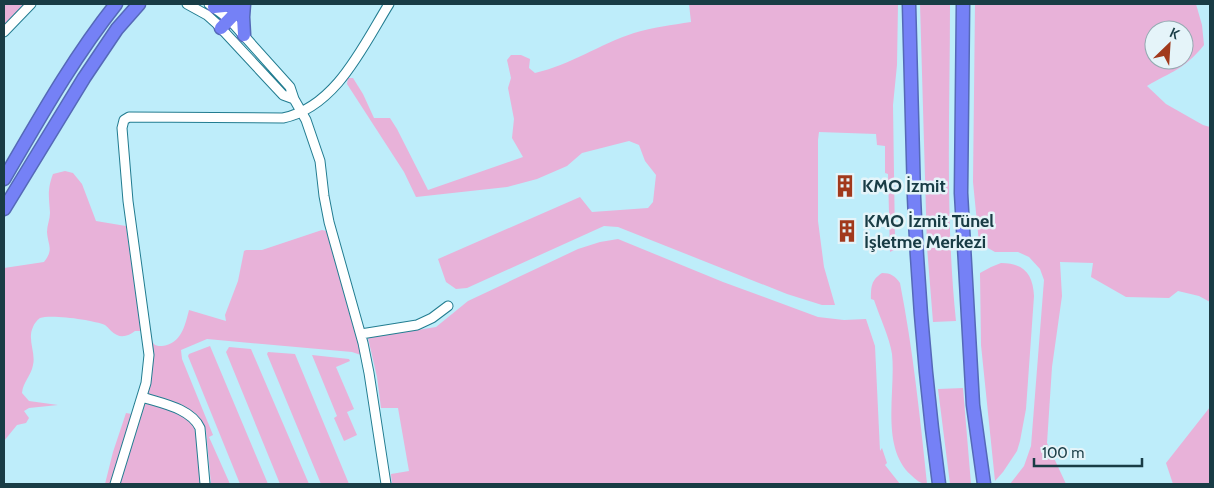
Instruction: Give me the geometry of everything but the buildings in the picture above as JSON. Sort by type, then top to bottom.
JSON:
[{"type":"highway","points":[[4,179],[43,112],[97,27],[116,4]]},
{"type":"highway","points":[[4,209],[84,78],[117,29],[139,4]]},
{"type":"highway","points":[[225,24],[244,4]]},
{"type":"highway","points":[[212,5],[244,4]]},
{"type":"highway","points":[[244,4],[242,26],[244,35]]},
{"type":"highway","points":[[909,4],[914,198],[923,345],[929,413],[939,484]]},
{"type":"highway","points":[[963,4],[961,193],[973,405],[984,484]]},
{"type":"street","points":[[4,32],[31,4]]},
{"type":"street","points":[[187,4],[244,35],[290,87],[294,99],[309,127],[320,161],[329,222],[361,334],[370,373],[386,484]]},
{"type":"street","points":[[115,484],[146,383],[149,355],[128,201],[122,128],[124,120],[129,116],[283,118],[301,112],[323,98],[340,80],[389,4]]},
{"type":"street","points":[[212,5],[225,24],[282,94],[294,99]]},
{"type":"street","points":[[361,334],[417,325],[432,318],[448,306]]},
{"type":"street","points":[[142,397],[182,411],[191,416],[197,423],[200,428],[205,484]]},
{"type":"shaded area","points":[[4,4],[25,4],[4,25]]},
{"type":"shaded area","points":[[689,4],[898,4],[897,65],[893,105],[894,250],[890,252],[888,174],[885,173],[885,146],[877,145],[876,134],[819,132],[818,221],[824,267],[835,305],[822,305],[787,294],[618,227],[604,226],[467,288],[456,289],[446,282],[438,259],[580,197],[592,212],[648,208],[653,202],[656,175],[645,161],[639,145],[629,141],[582,153],[567,166],[537,179],[507,187],[416,197],[404,172],[347,84],[348,78],[353,78],[374,118],[390,118],[428,190],[523,157],[512,138],[514,119],[508,88],[511,78],[507,60],[511,55],[521,55],[530,59],[529,68],[535,73],[573,60],[634,33],[691,22]]},
{"type":"shaded area","points":[[920,4],[950,4],[949,202],[956,321],[933,322],[927,247]]},
{"type":"shaded area","points":[[975,4],[1196,4],[1202,25],[1204,45],[1194,56],[1194,20],[1144,20],[1144,70],[1175,70],[1147,86],[1166,104],[1210,127],[1210,302],[1199,296],[1178,291],[1169,298],[1126,297],[1091,277],[1093,263],[1060,262],[1062,296],[1052,367],[1047,443],[1066,484],[1010,484],[1024,466],[1031,446],[1044,280],[1040,269],[1029,257],[1018,252],[995,252],[979,243],[973,182]]},
{"type":"shaded area","points":[[65,171],[73,173],[82,184],[96,221],[126,226],[141,331],[119,336],[105,325],[92,321],[72,318],[40,318],[31,332],[34,360],[22,393],[29,401],[58,405],[29,408],[24,411],[29,418],[26,423],[17,425],[4,441],[4,268],[44,262],[47,258],[50,250],[47,227],[50,215],[50,185],[53,174]]},
{"type":"shaded area","points":[[322,230],[326,231],[329,240],[361,355],[352,352],[207,339],[181,350],[182,359],[213,435],[209,437],[230,484],[211,484],[204,424],[195,413],[146,393],[148,326],[154,344],[162,346],[174,342],[178,338],[184,328],[189,310],[226,321],[225,315],[238,281],[244,251],[262,250]]},
{"type":"shaded area","points":[[618,239],[723,282],[818,317],[844,320],[866,319],[875,346],[880,451],[882,448],[887,463],[885,465],[900,484],[392,484],[391,474],[409,471],[398,408],[381,408],[377,377],[368,338],[436,327],[468,301],[578,249]]},
{"type":"shaded area","points":[[1001,263],[1016,265],[1026,271],[1032,282],[1034,296],[1026,409],[1020,441],[1017,451],[995,481],[981,345],[980,273]]},
{"type":"shaded area","points":[[882,273],[892,275],[900,283],[919,408],[927,484],[911,475],[901,463],[892,434],[892,354],[887,334],[874,300],[871,299],[872,284]]},
{"type":"shaded area","points":[[210,346],[268,484],[240,484],[188,356]]},
{"type":"shaded area","points":[[229,347],[251,349],[309,484],[280,484],[226,352]]},
{"type":"shaded area","points":[[268,352],[295,354],[349,484],[321,484],[267,354]]},
{"type":"shaded area","points":[[312,355],[349,359],[350,361],[336,367],[354,409],[347,412],[357,435],[344,441],[334,418],[337,416]]},
{"type":"shaded area","points":[[963,388],[971,484],[950,484],[938,389]]},
{"type":"shaded area","points":[[145,403],[179,414],[193,425],[197,440],[200,484],[120,484]]},
{"type":"shaded area","points":[[1210,407],[1210,484],[1173,484],[1166,463]]},
{"type":"shaded area","points":[[126,413],[132,414],[111,484],[105,484],[113,452]]},
{"type":"place","name":"KMO İzmit","points":[[845,186]]},
{"type":"place","name":"KMO İzmit Tünel İşletme Merkezi","points":[[847,231]]}]
